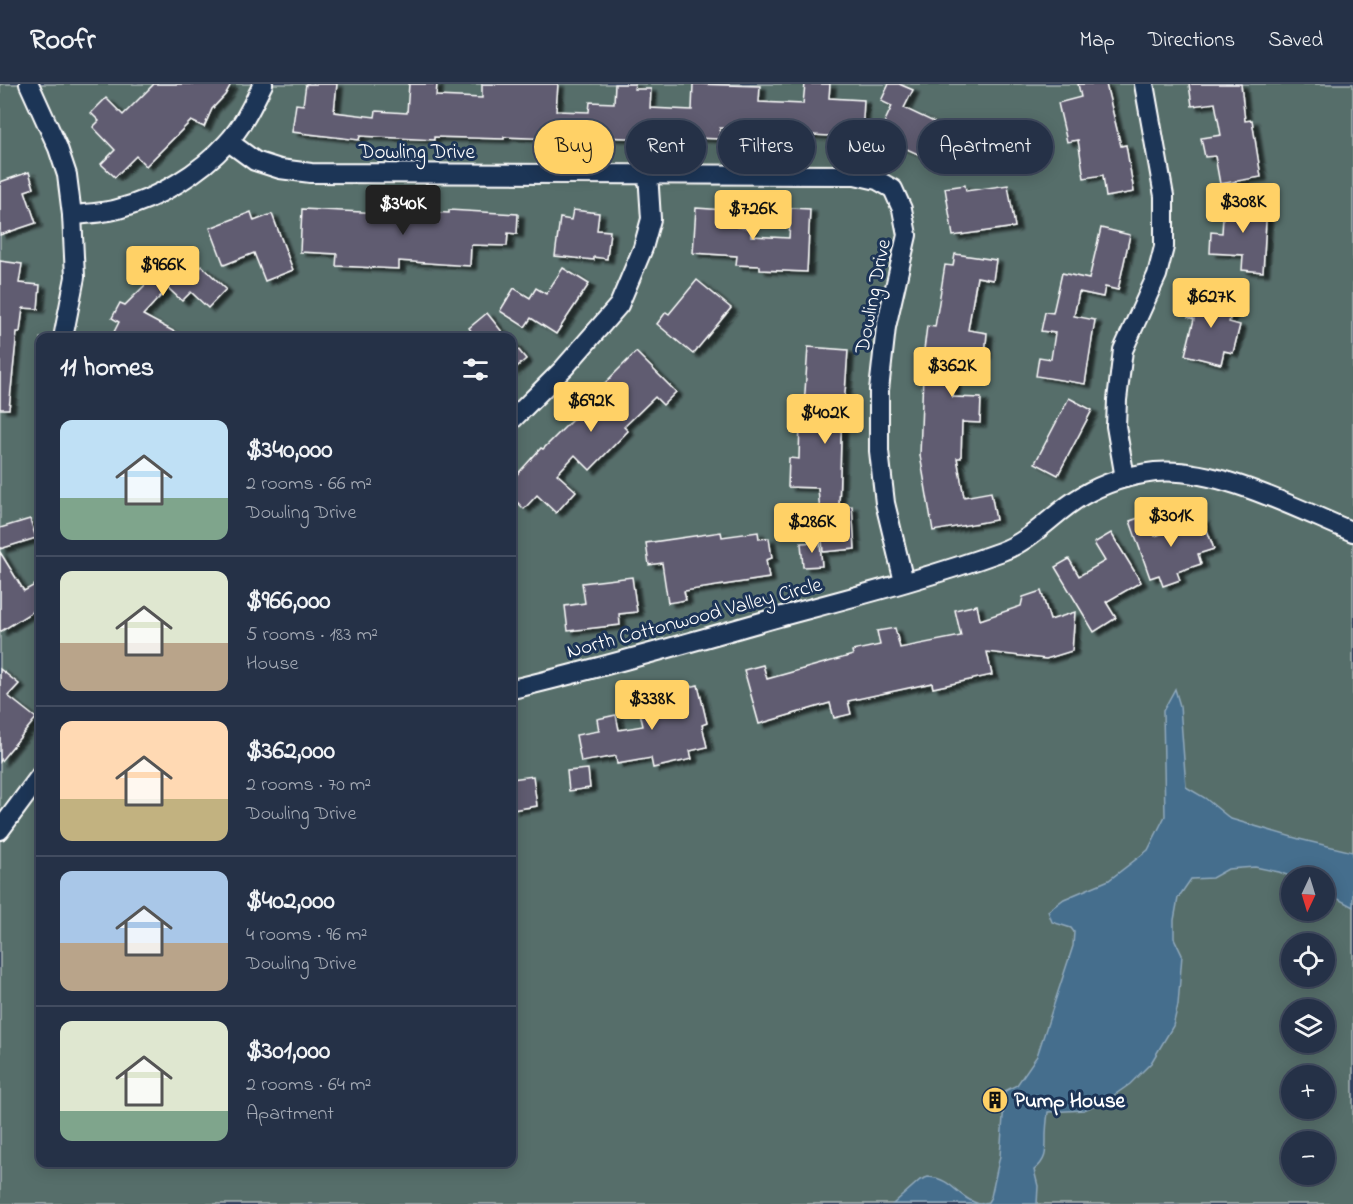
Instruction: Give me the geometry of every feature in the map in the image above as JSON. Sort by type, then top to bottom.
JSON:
[{"type":"street","points":[[29,84],[64,166],[72,215],[75,277],[64,333]]},
{"type":"street","points":[[72,215],[120,209],[158,194],[191,174],[229,142],[263,84]]},
{"type":"street","points":[[1125,478],[1116,426],[1123,350],[1157,275],[1164,248],[1164,196],[1144,84]]},
{"type":"street","name":"Dowling Drive","points":[[229,142],[255,161],[280,169],[311,173],[626,173]]},
{"type":"street","points":[[516,416],[564,368],[619,305],[643,248],[651,219],[648,174]]},
{"type":"street","name":"Dowling Drive","points":[[706,174],[855,175],[877,180],[892,189],[902,208],[907,235],[886,327],[879,390],[879,451],[885,503],[904,582]]},
{"type":"street","name":"North Cottonwood Valley Circle","points":[[516,688],[571,675],[904,582],[1003,551],[1028,536],[1083,495],[1125,478],[1157,472],[1188,473],[1224,479],[1353,532]]},
{"type":"street","points":[[0,830],[36,781]]},
{"type":"green space","points":[[0,84],[1353,84],[1353,1204],[0,1204]]},
{"type":"water","points":[[1175,689],[1180,706],[1186,787],[1205,798],[1231,819],[1353,852],[1353,907],[1335,897],[1335,867],[1281,867],[1281,873],[1255,867],[1228,869],[1212,878],[1191,879],[1178,898],[1174,920],[1174,938],[1182,955],[1178,1005],[1173,1026],[1151,1063],[1130,1084],[1110,1098],[1084,1110],[1048,1112],[1045,1155],[1034,1170],[1038,1186],[1037,1204],[980,1204],[988,1202],[991,1197],[1000,1156],[1005,1091],[1017,1085],[1037,1056],[1073,946],[1074,932],[1071,928],[1052,922],[1048,911],[1064,899],[1109,880],[1148,850],[1165,816],[1163,711]]},
{"type":"water","points":[[928,1177],[949,1184],[965,1197],[979,1204],[893,1204],[920,1180]]},
{"type":"building","points":[[154,84],[231,84],[225,95],[212,109],[204,127],[191,121],[146,166],[136,156],[115,177],[101,164],[115,150],[93,127],[99,121],[91,113],[106,98],[123,115]]},
{"type":"building","points":[[306,84],[337,84],[334,112],[375,117],[376,111],[407,113],[409,84],[437,84],[436,96],[482,98],[482,84],[558,84],[556,111],[589,112],[590,102],[614,103],[615,84],[635,84],[634,89],[651,89],[650,108],[692,110],[693,84],[760,86],[759,102],[803,104],[805,84],[830,84],[829,98],[864,100],[863,120],[827,120],[827,136],[815,135],[815,120],[718,120],[718,139],[706,138],[706,120],[626,120],[626,138],[614,138],[614,120],[534,120],[534,138],[434,137],[434,140],[360,136],[359,140],[292,132],[296,104],[303,105]]},
{"type":"building","points":[[889,84],[899,84],[913,90],[904,108],[930,120],[918,120],[918,154],[906,149],[906,120],[885,120],[892,106],[881,101]]},
{"type":"building","points":[[1078,84],[1106,84],[1121,146],[1126,145],[1134,192],[1106,197],[1103,175],[1084,178],[1078,140],[1067,142],[1058,103],[1081,97]]},
{"type":"building","points":[[1189,84],[1241,84],[1245,121],[1252,120],[1261,177],[1220,184],[1215,156],[1205,157],[1201,138],[1221,135],[1215,103],[1192,106]]},
{"type":"building","points":[[29,172],[34,188],[25,191],[36,223],[0,235],[0,182]]},
{"type":"building","points":[[965,185],[966,191],[1008,185],[1015,227],[953,236],[945,188]]},
{"type":"building","points":[[1224,202],[1267,204],[1263,272],[1242,270],[1243,255],[1210,253],[1211,232],[1222,233]]},
{"type":"building","points":[[696,208],[739,211],[738,227],[751,228],[751,236],[789,238],[791,208],[810,209],[807,272],[760,270],[760,266],[736,265],[737,256],[693,253]]},
{"type":"building","points":[[302,209],[382,213],[382,210],[449,213],[449,210],[518,214],[517,234],[508,233],[507,246],[471,245],[470,266],[399,261],[399,269],[336,266],[337,254],[300,252]]},
{"type":"building","points":[[573,210],[599,213],[597,230],[610,231],[607,259],[555,256],[560,218],[571,220]]},
{"type":"building","points":[[251,212],[254,221],[272,214],[293,270],[265,281],[254,253],[224,265],[210,228]]},
{"type":"building","points":[[1101,228],[1130,235],[1118,290],[1105,287],[1103,297],[1079,292],[1074,316],[1095,320],[1085,384],[1036,376],[1039,357],[1051,359],[1055,333],[1041,331],[1045,312],[1053,313],[1062,273],[1089,279]]},
{"type":"building","points":[[162,248],[192,277],[202,266],[226,289],[208,308],[191,292],[182,301],[168,288],[143,315],[177,333],[114,333],[119,322],[112,318],[120,303],[125,305],[149,281],[139,271]]},
{"type":"building","points":[[955,254],[996,260],[993,280],[977,277],[968,330],[987,333],[985,355],[958,352],[953,397],[981,398],[980,423],[962,422],[961,458],[957,458],[964,497],[991,492],[996,520],[933,531],[920,455],[923,375],[921,374],[927,326],[935,327],[945,265],[953,266]]},
{"type":"building","points":[[0,261],[22,264],[19,283],[40,285],[38,309],[23,308],[20,332],[17,332],[9,409],[0,409]]},
{"type":"building","points":[[563,268],[589,284],[556,334],[531,318],[525,327],[500,311],[514,288],[530,298],[536,288],[546,294]]},
{"type":"building","points":[[697,280],[731,308],[693,354],[657,324],[666,312],[669,314]]},
{"type":"building","points":[[1208,287],[1221,290],[1216,307],[1232,311],[1229,322],[1240,325],[1233,353],[1224,351],[1221,364],[1185,355],[1194,319],[1188,317],[1193,298],[1205,301]]},
{"type":"building","points":[[487,313],[503,333],[472,333],[469,328]]},
{"type":"building","points":[[516,347],[526,359],[516,368]]},
{"type":"building","points":[[808,347],[848,350],[844,407],[842,407],[839,507],[852,506],[855,549],[823,552],[818,488],[788,487],[789,458],[799,459],[800,422],[803,422]]},
{"type":"building","points":[[636,352],[676,392],[663,405],[655,397],[624,427],[628,431],[590,470],[575,455],[557,474],[576,491],[556,513],[537,495],[524,509],[516,501],[516,476],[541,448],[543,449],[606,386],[604,384]]},
{"type":"building","points":[[1069,398],[1092,410],[1058,475],[1035,463]]},
{"type":"building","points":[[1147,515],[1155,536],[1203,519],[1214,549],[1198,554],[1201,564],[1177,572],[1180,580],[1163,586],[1159,575],[1150,578],[1130,521]]},
{"type":"building","points":[[30,519],[36,538],[0,549],[0,528]]},
{"type":"building","points":[[721,532],[722,537],[758,532],[759,539],[769,538],[772,558],[766,560],[769,578],[684,591],[686,600],[668,603],[662,563],[649,565],[646,543]]},
{"type":"building","points":[[1111,533],[1141,582],[1106,602],[1116,618],[1094,632],[1055,567],[1069,559],[1079,576],[1105,561],[1094,543]]},
{"type":"building","points":[[820,542],[822,566],[803,567],[801,543]]},
{"type":"building","points":[[0,552],[24,591],[36,584],[36,610],[0,632]]},
{"type":"building","points":[[632,577],[637,612],[619,614],[620,625],[568,631],[565,606],[585,603],[582,583]]},
{"type":"building","points":[[1041,591],[1050,620],[1075,612],[1072,651],[1046,659],[987,652],[992,675],[933,688],[932,683],[848,701],[851,714],[834,718],[830,703],[759,724],[744,670],[763,665],[767,679],[853,655],[852,651],[880,645],[877,631],[895,628],[900,648],[961,636],[955,610],[977,605],[980,620],[1021,606],[1023,597]]},
{"type":"building","points":[[0,669],[19,684],[8,696],[36,718],[0,762]]},
{"type":"building","points":[[698,685],[707,723],[702,725],[707,747],[690,751],[692,759],[653,768],[651,758],[617,764],[616,756],[581,762],[576,735],[599,731],[597,719],[616,715],[619,730],[643,726],[637,699]]},
{"type":"building","points":[[588,769],[590,788],[569,791],[567,771]]},
{"type":"building","points":[[533,776],[537,806],[516,809],[516,778]]},
{"type":"place","name":"Pump House","points":[[995,1100]]}]
